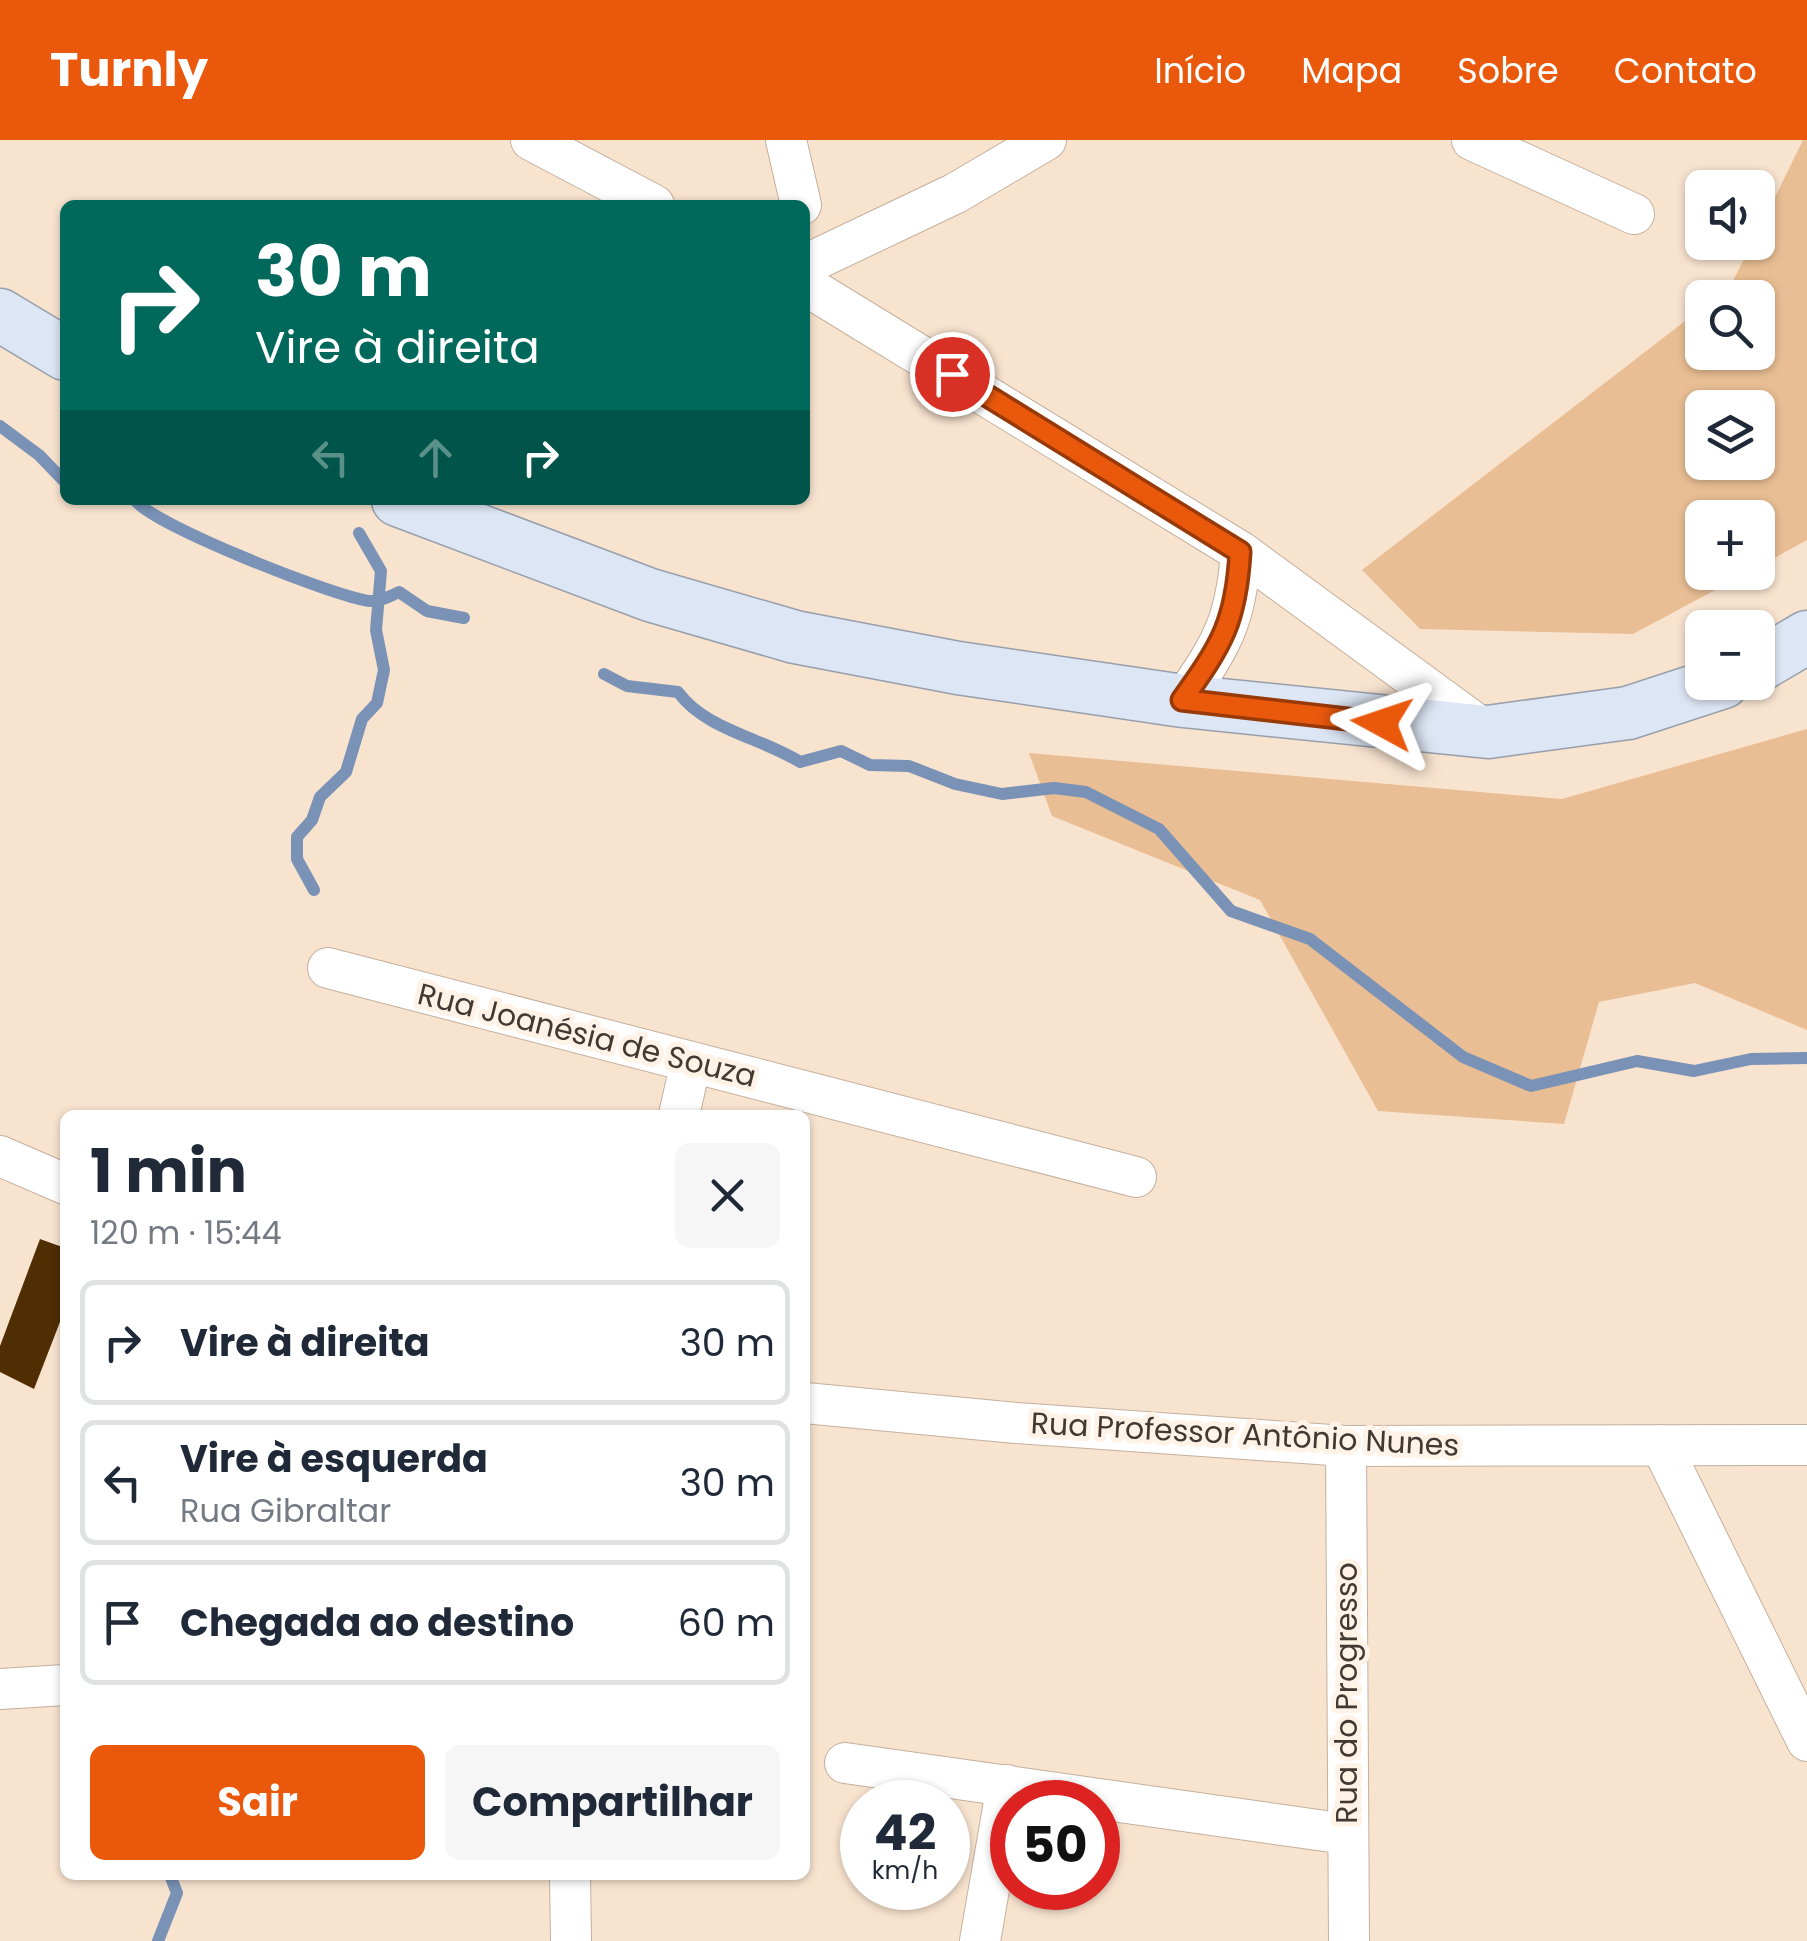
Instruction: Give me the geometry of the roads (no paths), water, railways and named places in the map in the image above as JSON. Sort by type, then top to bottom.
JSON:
[{"type":"main road","points":[[0,315],[60,351]]},
{"type":"main road","points":[[411,505],[650,595],[795,638],[958,668],[1182,700],[1488,732],[1628,713],[1685,694]]},
{"type":"main road","points":[[1775,656],[1807,637]]},
{"type":"street","points":[[531,140],[645,200]]},
{"type":"street","points":[[786,140],[799,200]]},
{"type":"street","points":[[1046,140],[956,193],[811,267],[1240,552],[1488,732]]},
{"type":"street","points":[[1472,140],[1634,214]]},
{"type":"street","points":[[1182,700],[1220,646],[1237,606],[1240,552]]},
{"type":"street","name":"Rua Joanésia de Souza","points":[[328,968],[1136,1177]]},
{"type":"street","points":[[680,1110],[691,1062]]},
{"type":"street","points":[[0,1156],[60,1182]]},
{"type":"street","name":"Rua Professor Antônio Nunes","points":[[810,1403],[1016,1424],[1346,1446],[1807,1445]]},
{"type":"street","points":[[1661,1445],[1807,1740]]},
{"type":"street","name":"Rua do Progresso","points":[[1346,1446],[1349,1941]]},
{"type":"street","points":[[0,1689],[60,1686]]},
{"type":"street","points":[[845,1763],[990,1783]]},
{"type":"street","points":[[1120,1801],[1346,1834]]},
{"type":"street","points":[[570,1880],[571,1941]]},
{"type":"street","points":[[980,1941],[990,1885]]},
{"type":"waterway","points":[[0,426],[39,455],[60,477]]},
{"type":"waterway","points":[[141,505],[208,542],[321,587],[370,601],[399,592],[427,611],[464,618]]},
{"type":"waterway","points":[[314,890],[297,859],[297,837],[312,820],[320,797],[346,772],[362,719],[377,703],[384,670],[376,630],[381,571],[359,533]]},
{"type":"waterway","points":[[604,674],[627,686],[678,692],[718,724],[800,762],[841,751],[870,765],[909,766],[955,784],[1002,794],[1054,788],[1086,792],[1159,829],[1231,911],[1310,939],[1463,1057],[1531,1086],[1637,1061],[1694,1071],[1751,1059],[1807,1058]]},
{"type":"waterway","points":[[158,1941],[177,1893],[172,1880]]}]
